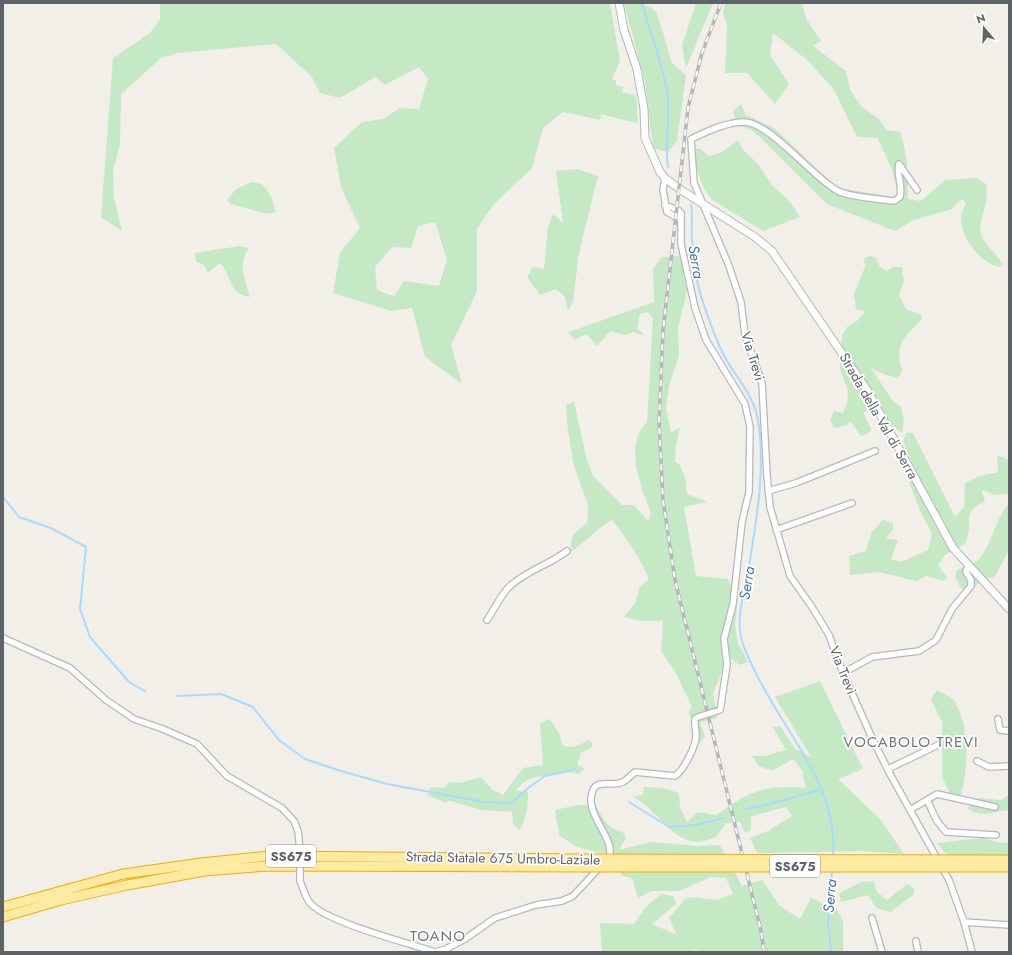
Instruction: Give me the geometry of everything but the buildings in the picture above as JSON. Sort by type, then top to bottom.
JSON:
[{"type":"highway","name":"Strada Statale 675 Umbro-Laziale","points":[[3,908],[123,874],[201,863],[269,856],[583,863],[1009,867]]},
{"type":"highway","name":"Strada Statale 675 Umbro-Laziale","points":[[3,917],[61,900],[127,885],[205,871],[267,866],[1009,860]]},
{"type":"street","name":"Strada della Val di Serra","points":[[619,3],[624,30],[637,69],[644,109],[645,138],[665,178],[689,196],[756,237],[772,251],[867,390],[953,548],[1009,609]]},
{"type":"street","points":[[702,204],[694,183],[691,138],[725,124],[745,122],[761,127],[826,184],[840,192],[894,201],[900,197],[902,186],[897,172],[899,164],[917,190]]},
{"type":"street","points":[[3,638],[70,668],[106,700],[134,719],[197,744],[227,776],[282,808],[294,821],[298,831],[300,850],[300,881],[309,902],[325,914],[344,922],[435,952],[464,939],[495,918],[536,905],[562,901],[573,896],[595,872],[606,864],[610,856],[611,849],[608,840],[591,805],[590,796],[594,786],[598,784],[616,785],[624,782],[635,772],[675,776],[683,769],[696,735],[695,719],[720,710],[727,664],[724,639],[733,604],[742,522],[749,492],[750,427],[745,404],[706,340],[695,308],[681,244],[680,219],[669,215],[663,190],[665,178]]},
{"type":"street","name":"Via Trevi","points":[[702,204],[729,266],[742,302],[745,335],[762,383],[770,508],[790,576],[812,607],[829,635],[843,673],[888,769],[949,880],[964,922],[972,952]]},
{"type":"street","points":[[768,491],[803,480],[875,451]]},
{"type":"street","points":[[776,530],[852,503]]},
{"type":"street","points":[[487,620],[508,588],[519,579],[567,551]]},
{"type":"street","points":[[843,673],[872,657],[919,651],[936,640],[955,604],[971,586],[971,580],[966,572],[968,564]]},
{"type":"street","points":[[998,719],[1000,730],[1009,731]]},
{"type":"street","points":[[888,769],[938,745]]},
{"type":"street","points":[[977,761],[990,767],[1009,766]]},
{"type":"street","points":[[910,810],[937,794],[995,807]]},
{"type":"street","points":[[927,800],[937,821],[946,832],[996,835]]},
{"type":"street","points":[[872,918],[882,952]]},
{"type":"street","points":[[964,922],[1009,925]]},
{"type":"street","points":[[916,941],[918,952]]},
{"type":"green space","points":[[160,3],[610,3],[620,61],[612,79],[616,81],[616,85],[624,87],[622,92],[636,96],[638,121],[636,123],[601,114],[600,120],[563,112],[543,128],[532,168],[493,205],[477,229],[477,291],[451,345],[462,384],[425,357],[412,308],[391,311],[333,293],[340,253],[360,228],[341,187],[334,148],[362,122],[383,119],[400,108],[419,109],[428,79],[419,67],[385,85],[375,77],[340,98],[320,93],[312,77],[276,44],[178,53],[161,58],[121,94],[120,143],[113,171],[114,198],[122,231],[101,217],[113,58],[150,33],[160,19]],"holes":[[[435,222],[447,259],[439,286],[404,281],[394,296],[377,290],[375,267],[392,247],[411,248],[418,226]]]},
{"type":"green space","points":[[624,3],[646,3],[640,4],[652,8],[657,13],[672,63],[686,75],[677,141],[668,152],[653,148],[645,82]]},
{"type":"green space","points":[[696,3],[713,3],[686,68],[682,45]]},
{"type":"green space","points":[[725,3],[802,3],[807,20],[821,41],[813,46],[846,71],[850,90],[862,107],[879,119],[886,130],[901,132],[907,161],[908,199],[921,201],[945,180],[976,178],[986,184],[987,191],[980,229],[981,234],[985,242],[1003,265],[999,267],[984,260],[972,248],[967,240],[961,216],[966,204],[963,199],[959,201],[952,209],[914,220],[895,231],[827,204],[760,137],[751,130],[740,126],[733,113],[741,104],[746,115],[774,128],[833,184],[844,189],[894,197],[898,192],[892,170],[878,138],[857,137],[833,88],[806,59],[773,33],[770,55],[789,84],[775,104],[747,73],[725,73],[727,26],[723,13]]},
{"type":"green space","points":[[738,140],[744,151],[758,164],[772,185],[790,202],[800,217],[763,231],[711,199],[700,180],[694,155],[695,149],[700,149],[709,156],[722,152]]},
{"type":"green space","points":[[577,169],[598,176],[579,253],[573,301],[568,311],[565,297],[556,289],[540,295],[527,277],[533,267],[544,269],[548,226],[553,214],[563,223],[556,171]]},
{"type":"green space","points":[[252,182],[262,184],[271,196],[276,212],[267,214],[231,204],[227,200],[236,189]]},
{"type":"green space","points":[[240,246],[249,248],[243,260],[243,272],[250,297],[237,292],[220,263],[208,273],[204,265],[196,262],[195,253]]},
{"type":"green space","points":[[680,256],[687,291],[678,329],[679,356],[669,386],[666,407],[671,432],[680,428],[676,444],[675,462],[679,464],[685,476],[687,494],[707,502],[684,507],[696,576],[728,579],[737,605],[735,625],[738,643],[748,662],[740,665],[728,657],[713,693],[717,718],[700,722],[705,737],[699,744],[689,713],[692,707],[676,673],[661,651],[663,620],[643,621],[624,617],[636,602],[639,588],[649,579],[633,548],[612,520],[572,551],[571,545],[574,534],[587,523],[588,505],[574,466],[568,431],[566,405],[574,402],[587,460],[593,476],[622,505],[634,505],[648,521],[651,513],[639,479],[635,454],[636,443],[640,432],[647,422],[653,318],[648,312],[640,314],[637,328],[645,336],[633,332],[625,335],[610,331],[597,346],[587,334],[574,340],[569,332],[654,302],[653,269],[662,257]]},
{"type":"green space","points":[[870,256],[876,258],[880,267],[887,271],[893,267],[902,267],[904,281],[899,295],[906,309],[921,315],[922,318],[903,340],[900,352],[902,370],[898,378],[871,368],[892,400],[901,407],[904,420],[902,433],[873,409],[863,412],[871,429],[869,433],[861,436],[851,422],[845,426],[834,428],[830,420],[834,411],[843,413],[847,403],[848,391],[840,369],[842,336],[847,327],[857,321],[865,312],[856,309],[854,294],[865,267],[864,258]]},
{"type":"green space","points":[[906,433],[913,433],[955,517],[964,507],[965,483],[980,476],[998,472],[997,455],[1009,460],[1009,494],[995,495],[982,490],[985,502],[976,506],[971,512],[969,518],[969,532],[965,544],[945,555],[938,566],[947,577],[944,581],[927,576],[916,581],[879,572],[850,575],[849,556],[866,551],[871,533],[883,520],[893,523],[893,530],[886,538],[898,540],[891,559],[901,562],[928,550],[932,533],[923,517],[909,483],[916,472],[903,441]]},
{"type":"green space","points":[[1009,504],[1009,550],[994,578],[986,578],[973,588],[961,589],[955,577],[957,570],[977,561],[984,553],[1000,516]]},
{"type":"green space","points":[[820,681],[863,769],[838,779],[881,820],[904,854],[863,851],[757,853],[750,838],[768,831],[792,816],[786,807],[751,816],[751,830],[745,833],[740,822],[726,823],[716,837],[697,842],[687,840],[671,830],[649,808],[633,797],[643,795],[644,787],[663,788],[679,793],[680,807],[687,822],[697,812],[716,815],[748,795],[758,791],[778,787],[805,788],[803,772],[793,759],[772,771],[759,766],[752,756],[765,756],[786,750],[773,727],[780,726],[795,749],[811,757],[775,697]]},
{"type":"green space","points":[[937,690],[954,700],[964,725],[966,738],[966,765],[959,802],[953,799],[942,777],[942,722],[931,699]]},
{"type":"green space","points":[[550,719],[560,735],[562,745],[569,747],[575,746],[588,740],[593,743],[591,748],[581,753],[577,764],[584,769],[579,774],[570,772],[536,777],[521,785],[516,791],[528,792],[528,797],[525,817],[519,830],[513,824],[512,812],[481,810],[451,801],[444,802],[427,795],[431,787],[444,788],[449,782],[460,783],[481,777],[493,790],[503,795],[523,768],[543,765],[540,723]]},
{"type":"green space","points":[[1008,796],[1009,810],[982,814],[967,808],[980,798],[1000,800]]},
{"type":"green space","points":[[578,805],[596,805],[603,818],[612,828],[622,831],[626,838],[619,850],[651,842],[696,846],[720,845],[742,886],[762,880],[779,905],[800,919],[811,898],[837,910],[843,921],[843,952],[701,952],[695,949],[695,952],[602,952],[600,923],[634,924],[645,908],[661,894],[673,896],[676,904],[652,924],[677,935],[669,918],[685,899],[692,897],[717,900],[733,894],[726,878],[711,877],[679,891],[652,891],[638,898],[632,878],[622,876],[613,854],[578,847],[559,835],[555,810]]},
{"type":"green space","points":[[983,838],[1000,843],[1009,842],[1009,857],[948,856],[937,843]]},
{"type":"green space","points":[[874,881],[876,891],[887,900],[907,884],[914,888],[914,894],[891,912],[876,908],[868,895],[841,902],[839,893],[861,882]]},
{"type":"waterway","name":"Serra","points":[[642,3],[659,58],[667,91],[668,167]]},
{"type":"waterway","name":"Serra","points":[[691,205],[693,257],[702,300],[720,347],[753,403],[758,420],[761,458],[759,496],[741,608],[740,623],[743,645],[766,692],[818,782],[827,806],[832,831],[833,857]]},
{"type":"waterway","points":[[3,497],[19,517],[51,528],[86,547],[80,609],[90,637],[129,682],[145,691]]},
{"type":"waterway","points":[[177,696],[221,694],[253,707],[279,740],[305,759],[387,784],[484,802],[511,803],[545,776],[575,769]]},
{"type":"waterway","points":[[745,809],[770,804],[822,789]]},
{"type":"waterway","points":[[629,802],[669,827],[696,825],[723,818]]},
{"type":"waterway","name":"Serra","points":[[831,952],[828,922],[832,870]]},
{"type":"railway","points":[[721,3],[702,53],[688,108],[663,331],[659,422],[663,500],[675,580],[761,931],[764,952]]},
{"type":"district","name":"VOCABOLO TREVI","points":[[911,742]]},
{"type":"district","name":"TOANO","points":[[438,936]]}]
